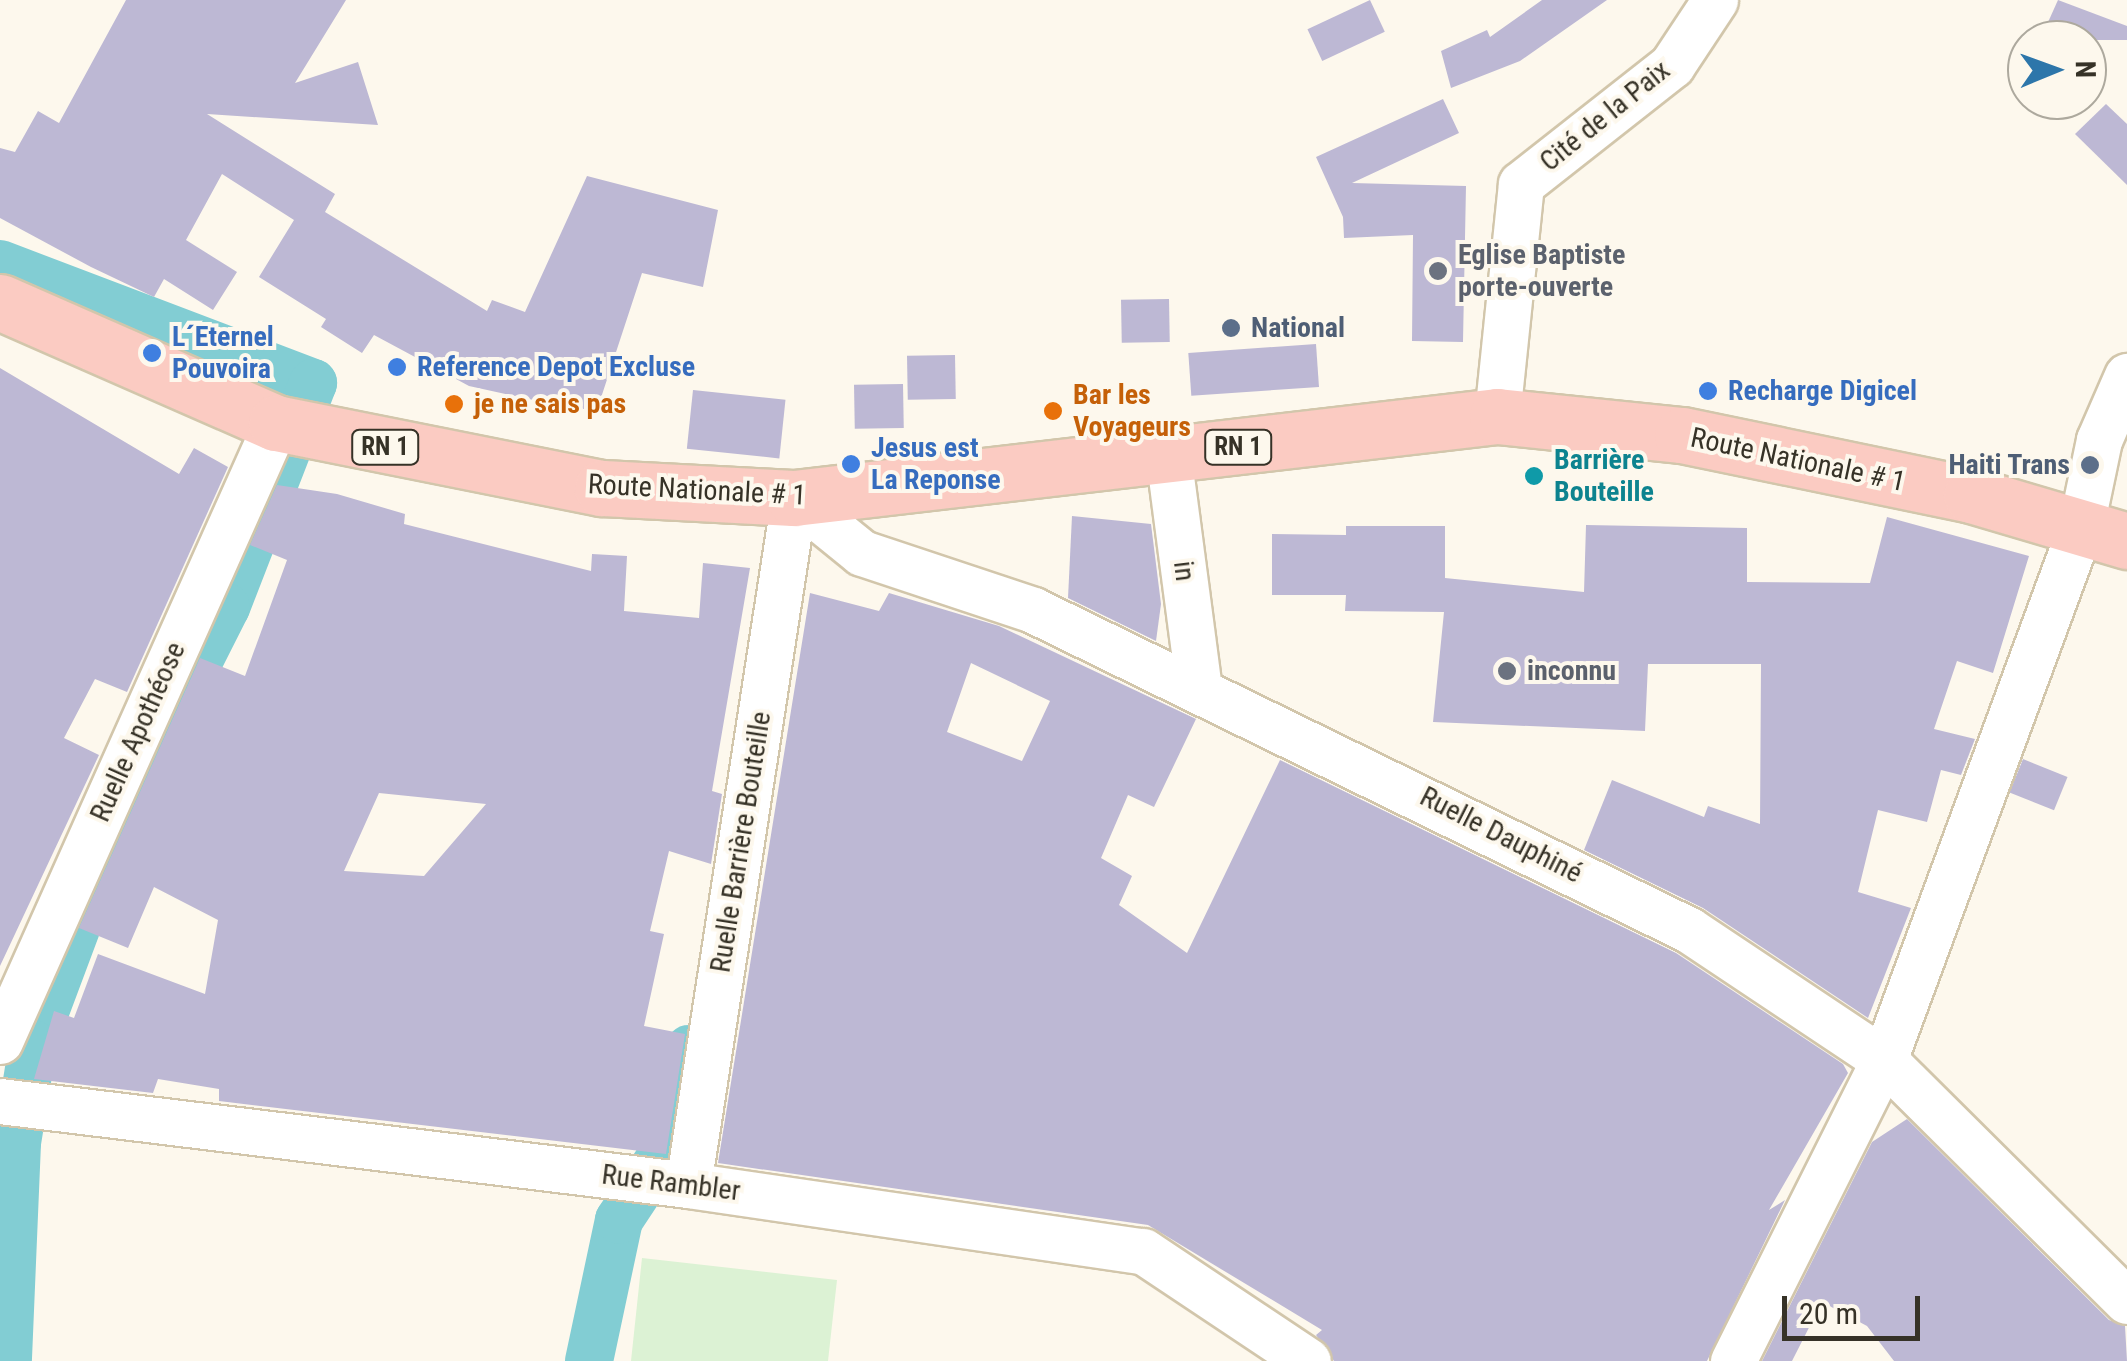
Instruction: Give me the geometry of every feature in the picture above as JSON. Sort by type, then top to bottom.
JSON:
[{"type":"main road","name":"Route Nationale # 1","points":[[0,302],[276,424],[602,488],[794,498],[1497,416],[1682,436],[1971,495],[2104,533]]},
{"type":"street","name":"Cité de la Paix","points":[[1497,416],[1520,184],[1672,65],[1715,0]]},
{"type":"street","points":[[1732,1361],[1884,1060],[2104,533],[2100,440],[2127,376]]},
{"type":"street","name":"Ruelle Apothéose","points":[[0,1041],[276,424]]},
{"type":"street","name":"in","points":[[1168,454],[1199,688]]},
{"type":"street","name":"Ruelle Dauphiné","points":[[794,498],[862,553],[1033,610],[1689,930],[1884,1060],[2127,1301]]},
{"type":"street","name":"Ruelle Barrière Bouteille","points":[[688,1185],[794,498]]},
{"type":"street","name":"Rue Rambler","points":[[0,1101],[688,1185],[1143,1251],[1308,1361]]},
{"type":"green space","points":[[642,1258],[837,1280],[828,1361],[631,1361]]},
{"type":"building","points":[[126,0],[346,0],[295,83],[358,62],[378,125],[207,114],[335,194],[325,212],[487,311],[492,300],[525,312],[587,176],[718,210],[703,287],[642,273],[596,413],[540,395],[538,401],[469,386],[374,335],[362,353],[321,327],[326,319],[259,277],[294,220],[222,174],[186,240],[237,272],[213,310],[164,279],[154,297],[91,267],[0,218],[0,148],[15,152],[38,111],[59,123]]},
{"type":"building","points":[[1370,0],[1385,32],[1322,61],[1307,29]]},
{"type":"building","points":[[1542,0],[1607,0],[1520,61],[1451,88],[1441,51],[1487,30],[1490,37]]},
{"type":"building","points":[[2058,0],[2127,26],[2127,40],[2107,40],[2107,20],[2049,20]]},
{"type":"building","points":[[1443,99],[1459,133],[1352,183],[1466,186],[1463,342],[1412,341],[1413,235],[1344,238],[1343,217],[1316,157]]},
{"type":"building","points":[[2107,105],[2127,124],[2127,185],[2075,134],[2089,120],[2107,120]]},
{"type":"building","points":[[1169,299],[1170,342],[1122,343],[1121,300]]},
{"type":"building","points":[[1316,344],[1319,387],[1191,396],[1188,353]]},
{"type":"building","points":[[955,355],[956,399],[908,400],[907,356]]},
{"type":"building","points":[[0,368],[179,474],[194,448],[228,467],[127,692],[95,679],[64,738],[99,755],[0,966]]},
{"type":"building","points":[[903,384],[904,428],[855,429],[854,385]]},
{"type":"building","points":[[693,390],[785,400],[779,458],[687,449]]},
{"type":"building","points":[[277,485],[337,494],[405,514],[404,524],[591,571],[592,554],[627,556],[624,611],[699,618],[703,563],[750,568],[712,791],[722,794],[711,864],[669,851],[650,931],[664,934],[644,1026],[685,1034],[666,1154],[219,1101],[219,1089],[158,1079],[153,1093],[34,1079],[54,1011],[74,1018],[98,954],[205,994],[218,920],[154,887],[128,948],[79,928],[200,658],[245,676],[287,560],[250,545]],"holes":[[[379,793],[486,804],[424,876],[344,871]]]},
{"type":"building","points":[[1072,516],[1151,524],[1161,604],[1156,641],[1068,598]]},
{"type":"building","points":[[1887,517],[2029,556],[1993,673],[1957,661],[1934,729],[1975,739],[1961,775],[1941,770],[1927,822],[1878,810],[1858,892],[1911,908],[1868,1018],[1703,908],[1584,850],[1612,780],[1704,817],[1708,806],[1760,824],[1761,664],[1648,664],[1645,731],[1433,722],[1444,612],[1345,611],[1346,595],[1272,595],[1272,534],[1346,535],[1346,526],[1445,526],[1445,578],[1584,592],[1586,525],[1747,528],[1747,582],[1870,583]]},
{"type":"building","points":[[810,593],[879,611],[889,593],[999,626],[1196,719],[1154,807],[1128,795],[1101,858],[1132,876],[1119,905],[1187,953],[1280,760],[1676,953],[1843,1064],[1848,1073],[1769,1210],[1785,1200],[1707,1361],[1334,1361],[1316,1335],[1322,1330],[1148,1225],[718,1163]],"holes":[[[971,663],[1050,701],[1022,761],[947,732]]]},
{"type":"building","points":[[2023,759],[2068,777],[2054,810],[2010,792]]},
{"type":"building","points":[[1907,1119],[2109,1320],[2125,1326],[2127,1361],[1894,1361],[1867,1326],[1822,1302],[1792,1361],[1762,1361],[1872,1142]]},
{"type":"waterway","points":[[0,264],[313,383],[226,607],[111,835],[33,1044],[17,1143],[8,1361]]},
{"type":"waterway","points":[[589,1361],[619,1220],[670,1143],[689,1049]]},
{"type":"place","name":"Eglise Baptiste porte-ouverte","points":[[1438,271]]},
{"type":"place","name":"National","points":[[1231,328]]},
{"type":"place","name":"L´Eternel Pouvoira","points":[[152,353]]},
{"type":"place","name":"Reference Depot Excluse","points":[[397,367]]},
{"type":"place","name":"Recharge Digicel","points":[[1708,391]]},
{"type":"place","name":"je ne sais pas","points":[[454,404]]},
{"type":"place","name":"Bar les Voyageurs","points":[[1053,411]]},
{"type":"place","name":"Jesus est La Reponse","points":[[851,464]]},
{"type":"place","name":"Haiti Trans","points":[[2090,465]]},
{"type":"place","name":"Barrière Bouteille","points":[[1534,476]]},
{"type":"place","name":"inconnu","points":[[1507,671]]}]
